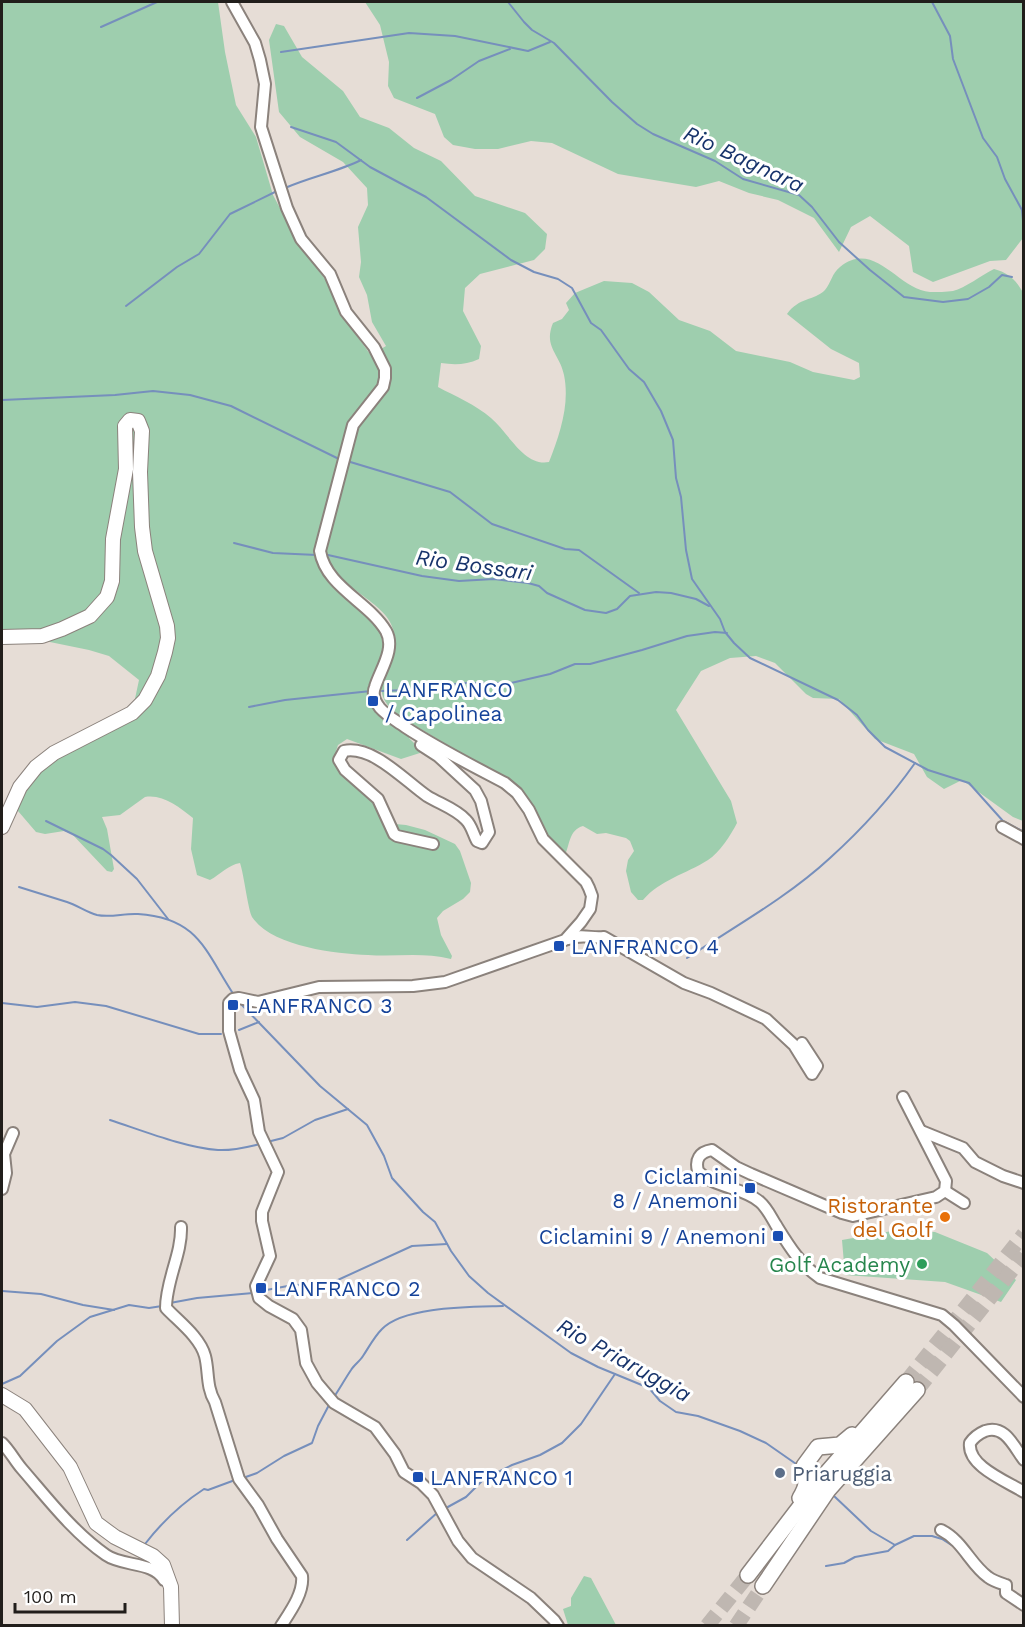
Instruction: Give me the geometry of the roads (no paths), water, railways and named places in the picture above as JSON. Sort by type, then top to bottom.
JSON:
[{"type":"highway","points":[[763,1586],[828,1490],[912,1386],[880,1412],[840,1445],[818,1447],[804,1466],[807,1478],[804,1490],[752,1570],[819,1482],[880,1412]]},
{"type":"main road","points":[[2,637],[42,636],[62,629],[90,616],[107,597],[112,581],[113,539],[126,469],[125,426],[130,420],[138,421],[142,431],[140,472],[145,551],[167,626],[168,638],[158,676],[145,700],[132,712],[63,748],[36,767],[20,787],[2,827]]},
{"type":"main road","points":[[2,1395],[25,1409],[70,1467],[96,1523],[115,1537],[153,1556],[163,1565],[171,1587],[172,1626]]},
{"type":"street","points":[[232,2],[255,43],[260,60],[265,84],[261,127],[287,208],[301,239],[330,274],[346,312],[374,347],[385,369],[383,387],[353,425],[320,551],[334,577],[381,625],[389,637],[389,648],[374,688],[376,703],[389,716],[418,735],[505,783],[517,793],[529,810],[543,839],[586,882],[592,896],[590,909],[565,940]]},
{"type":"street","points":[[418,735],[416,739],[418,743],[457,772],[478,795],[489,832],[482,843],[477,841],[470,824],[462,817],[422,792],[400,773],[357,751],[344,751],[339,760],[345,770],[378,800],[394,834],[433,844]]},
{"type":"street","points":[[1002,827],[1023,839]]},
{"type":"street","points":[[556,1623],[531,1598],[472,1558],[458,1541],[433,1495],[421,1483],[404,1472],[395,1454],[375,1427],[334,1404],[317,1383],[306,1363],[301,1330],[293,1319],[259,1298],[256,1286],[270,1256],[262,1212],[278,1172],[259,1132],[254,1100],[240,1070],[229,1031],[227,1016],[229,1003],[232,999],[239,998],[258,1002],[319,987],[413,986],[445,982],[565,940],[587,935],[604,937],[684,983],[766,1019],[794,1045],[812,1074],[816,1066],[802,1043]]},
{"type":"street","points":[[903,1097],[946,1180],[945,1191]]},
{"type":"street","points":[[921,1131],[963,1148],[975,1162],[1023,1183]]},
{"type":"street","points":[[2,1189],[6,1173],[4,1154],[13,1133]]},
{"type":"street","points":[[945,1191],[929,1199],[853,1216],[736,1167],[712,1150],[704,1152],[697,1160],[697,1168],[701,1175],[742,1191],[760,1202],[805,1268],[820,1278],[942,1315],[1023,1397]]},
{"type":"street","points":[[945,1191],[964,1203]]},
{"type":"street","points":[[181,1227],[181,1242],[165,1308],[199,1343],[205,1355],[211,1395],[239,1479],[302,1576],[303,1582],[294,1606],[281,1626]]},
{"type":"street","points":[[1023,1460],[1010,1440],[1000,1431],[982,1432],[970,1443],[970,1454],[977,1464],[1023,1492]]},
{"type":"street","points":[[2,1443],[75,1531],[110,1557],[132,1565],[143,1566],[160,1574],[164,1580],[170,1581]]},
{"type":"street","points":[[942,1530],[963,1548],[983,1573],[990,1579],[1006,1585],[1006,1591],[1023,1605]]},
{"type":"waterway","points":[[101,27],[157,2]]},
{"type":"waterway","name":"Rio Bagnara","points":[[508,2],[532,30],[554,43],[637,124],[653,134],[715,161],[743,179],[799,195],[812,207],[839,242],[904,297],[943,302],[968,299],[989,287],[1002,275],[1012,277]]},
{"type":"waterway","points":[[932,2],[950,36],[953,59],[983,138],[997,157],[1005,179],[1022,210],[1024,232]]},
{"type":"waterway","points":[[281,52],[409,33],[455,36],[528,51],[550,42]]},
{"type":"waterway","points":[[417,98],[451,80],[479,61],[510,49]]},
{"type":"waterway","points":[[291,127],[336,142],[370,167],[426,197],[511,260],[534,272],[558,279],[572,288],[591,323],[601,330],[629,369],[644,382],[661,411],[673,440],[676,478],[681,497],[686,550],[692,579],[734,643],[750,658],[838,700],[857,715],[885,747],[928,770],[969,783],[1003,821],[1024,832]]},
{"type":"waterway","points":[[285,188],[361,160]]},
{"type":"waterway","points":[[126,306],[177,267],[199,254],[230,214],[277,191]]},
{"type":"waterway","points":[[2,400],[153,391],[190,395],[231,406],[341,460]]},
{"type":"waterway","points":[[347,461],[450,492],[492,524],[565,549],[579,550],[639,593]]},
{"type":"waterway","points":[[234,543],[273,553],[317,555]]},
{"type":"waterway","name":"Rio Bossari","points":[[328,555],[422,576],[459,581],[494,579],[528,583],[539,586],[547,593],[585,610],[606,613],[617,609],[630,596],[656,592],[696,599],[709,606]]},
{"type":"waterway","points":[[382,691],[428,689],[461,683],[511,683],[550,674],[575,664],[590,664],[687,636],[715,632],[727,633]]},
{"type":"waterway","points":[[249,707],[285,700],[371,691]]},
{"type":"waterway","points":[[687,958],[779,899],[814,872],[864,825],[915,763]]},
{"type":"waterway","points":[[46,821],[111,855],[137,879],[168,919]]},
{"type":"waterway","points":[[19,887],[71,903],[97,915],[138,914],[175,922],[188,930],[207,951],[234,995]]},
{"type":"waterway","points":[[2,1003],[37,1007],[75,1002],[106,1006],[199,1034],[221,1034]]},
{"type":"waterway","name":"Rio Priaruggia","points":[[239,1002],[320,1086],[367,1125],[384,1156],[392,1178],[435,1222],[451,1251],[469,1276],[488,1293],[571,1353],[649,1388],[660,1401],[676,1412],[698,1416],[740,1431],[766,1443],[799,1466]]},
{"type":"waterway","points":[[239,1030],[259,1022]]},
{"type":"waterway","points":[[267,1142],[283,1138],[315,1120],[348,1109]]},
{"type":"waterway","points":[[110,1120],[205,1149],[229,1150],[260,1144]]},
{"type":"waterway","points":[[261,1291],[293,1285],[329,1284],[412,1246],[447,1244]]},
{"type":"waterway","points":[[2,1291],[41,1294],[114,1310]]},
{"type":"waterway","points":[[170,1303],[253,1293]]},
{"type":"waterway","points":[[2,1384],[20,1376],[57,1341],[90,1317],[129,1305],[149,1308],[162,1306]]},
{"type":"waterway","points":[[334,1397],[376,1335],[392,1321],[439,1309],[503,1306]]},
{"type":"waterway","name":"Rio Priaruggia","points":[[446,1508],[466,1497],[484,1479],[562,1443],[581,1424],[615,1374]]},
{"type":"waterway","points":[[243,1478],[257,1473],[284,1456],[312,1443],[329,1405]]},
{"type":"waterway","points":[[145,1544],[172,1514],[204,1489],[208,1490],[235,1480]]},
{"type":"waterway","points":[[834,1496],[871,1531],[895,1545]]},
{"type":"waterway","points":[[407,1540],[438,1512]]},
{"type":"waterway","points":[[826,1566],[844,1563],[855,1557],[888,1551],[914,1536],[932,1536],[956,1548]]},
{"type":"waterway","points":[[991,1584],[1001,1590]]},
{"type":"tunnel","points":[[906,1382],[1024,1234]]},
{"type":"tunnel","points":[[917,1390],[1024,1255]]},
{"type":"tunnel","points":[[707,1626],[748,1575]]},
{"type":"tunnel","points":[[736,1626],[763,1586]]},
{"type":"place","name":"LANFRANCO / Capolinea","points":[[373,701]]},
{"type":"place","name":"LANFRANCO 4","points":[[559,946]]},
{"type":"place","name":"LANFRANCO 3","points":[[233,1005]]},
{"type":"place","name":"Ciclamini 8 / Anemoni","points":[[750,1188]]},
{"type":"place","name":"Ristorante del Golf","points":[[945,1217]]},
{"type":"place","name":"Ciclamini 9 / Anemoni","points":[[778,1236]]},
{"type":"place","name":"Golf Academy","points":[[922,1264]]},
{"type":"place","name":"LANFRANCO 2","points":[[261,1288]]},
{"type":"place","name":"Priaruggia","points":[[780,1473]]},
{"type":"place","name":"LANFRANCO 1","points":[[418,1477]]}]
